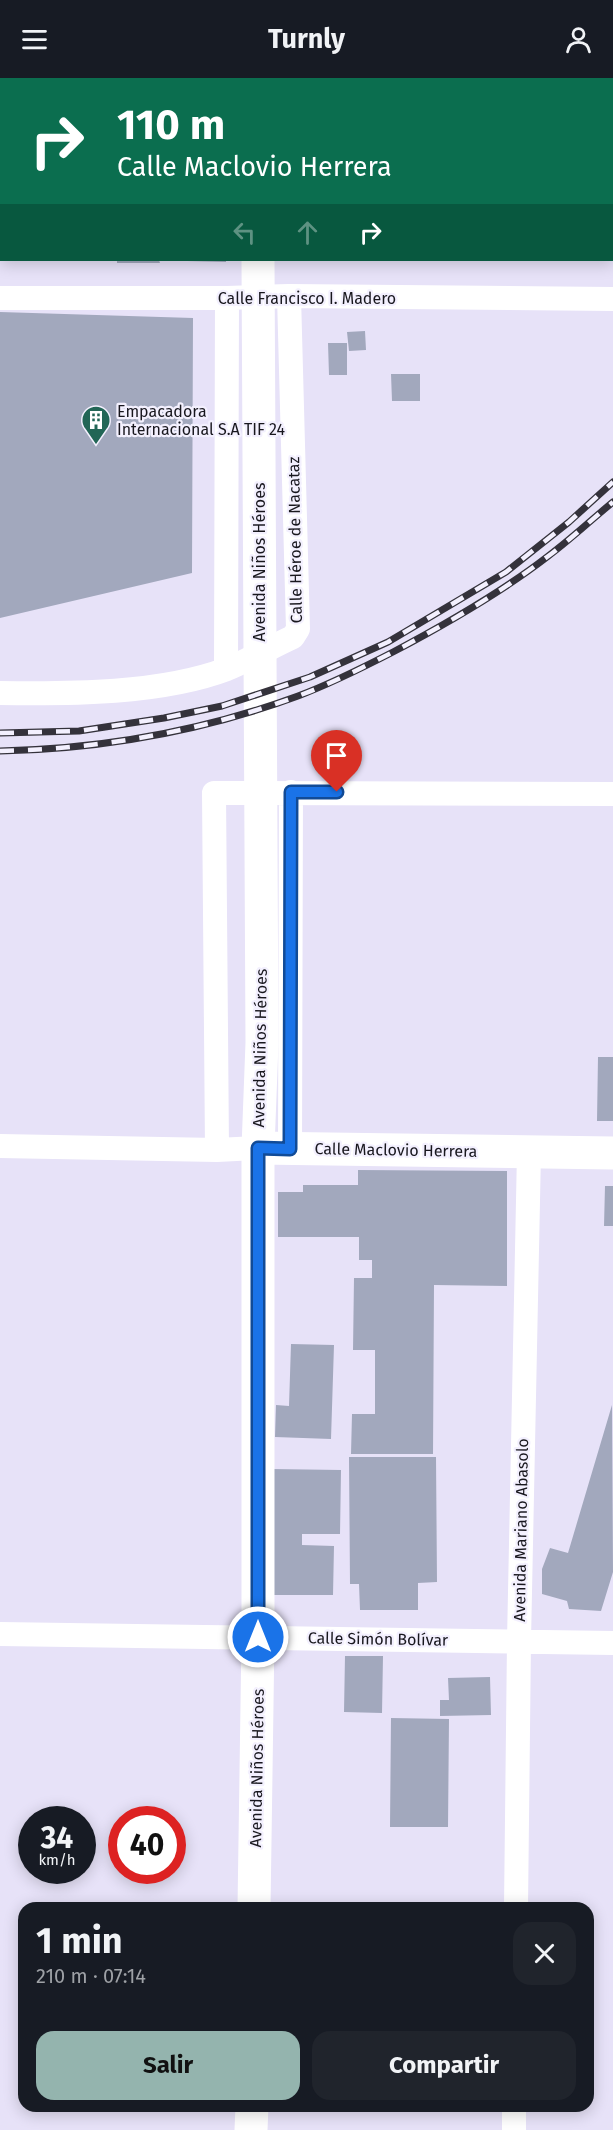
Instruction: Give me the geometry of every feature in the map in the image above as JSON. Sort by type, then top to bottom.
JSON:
[{"type":"street","name":"Avenida Niños Héroes","points":[[254,1902],[258,1637],[274,1148],[262,1043],[258,261]]},
{"type":"street","points":[[226,669],[258,297]]},
{"type":"street","name":"Calle Héroe de Nacataz","points":[[0,693],[63,694],[168,685],[226,669],[292,637],[298,629],[258,297]]},
{"type":"street","name":"Calle Francisco I. Madero","points":[[0,298],[613,299]]},
{"type":"street","points":[[274,1148],[291,792]]},
{"type":"street","points":[[217,1150],[214,793],[613,794]]},
{"type":"street","name":"Calle Maclovio Herrera","points":[[0,1146],[613,1153]]},
{"type":"street","name":"Avenida Mariano Abasolo","points":[[516,1902],[529,1152]]},
{"type":"street","name":"Calle Simón Bolívar","points":[[0,1634],[613,1643]]},
{"type":"street","points":[[251,2130],[252,2112]]},
{"type":"street","points":[[514,2112],[514,2130]]},
{"type":"building","points":[[117,261],[159,261],[160,263],[117,263]]},
{"type":"building","name":"Empacadora Internacional S.A TIF 24","points":[[0,312],[193,318],[192,573],[0,618]]},
{"type":"building","points":[[365,331],[366,350],[349,351],[347,332]]},
{"type":"building","points":[[328,343],[347,343],[347,375],[329,375]]},
{"type":"building","points":[[391,374],[420,374],[420,401],[392,401]]},
{"type":"building","points":[[598,1057],[613,1057],[613,1121],[597,1121]]},
{"type":"building","points":[[358,1170],[507,1171],[507,1286],[434,1285],[433,1454],[351,1454],[352,1414],[375,1414],[375,1350],[353,1350],[354,1278],[372,1278],[372,1260],[359,1260],[359,1237],[278,1237],[278,1192],[303,1192],[303,1185],[358,1185]]},
{"type":"building","points":[[605,1186],[613,1186],[613,1226],[604,1226]]},
{"type":"building","points":[[291,1344],[334,1345],[331,1439],[275,1437],[276,1405],[289,1406]]},
{"type":"building","points":[[612,1405],[613,1572],[601,1611],[569,1609],[567,1601],[542,1594],[542,1569],[550,1548],[568,1553]]},
{"type":"building","points":[[349,1457],[436,1457],[437,1582],[418,1583],[418,1610],[360,1610],[359,1584],[350,1584]]},
{"type":"building","points":[[271,1469],[341,1470],[340,1534],[302,1534],[302,1545],[334,1546],[333,1595],[269,1595]]},
{"type":"building","points":[[345,1656],[383,1656],[382,1713],[344,1712]]},
{"type":"building","points":[[490,1677],[491,1715],[440,1716],[440,1700],[449,1700],[448,1678]]},
{"type":"building","points":[[391,1718],[449,1719],[448,1827],[390,1827]]},
{"type":"railway","points":[[0,733],[79,731],[164,718],[222,706],[310,677],[388,642],[506,572],[569,522],[613,482]]},
{"type":"railway","points":[[0,751],[76,746],[151,736],[226,719],[310,691],[393,652],[491,596],[529,571],[613,502]]},
{"type":"place","name":"Empacadora Internacional S.A TIF 24","points":[[96,446]]},
{"type":"route","points":[[258,1637],[258,1148],[290,1149],[291,792],[337,792]]}]
